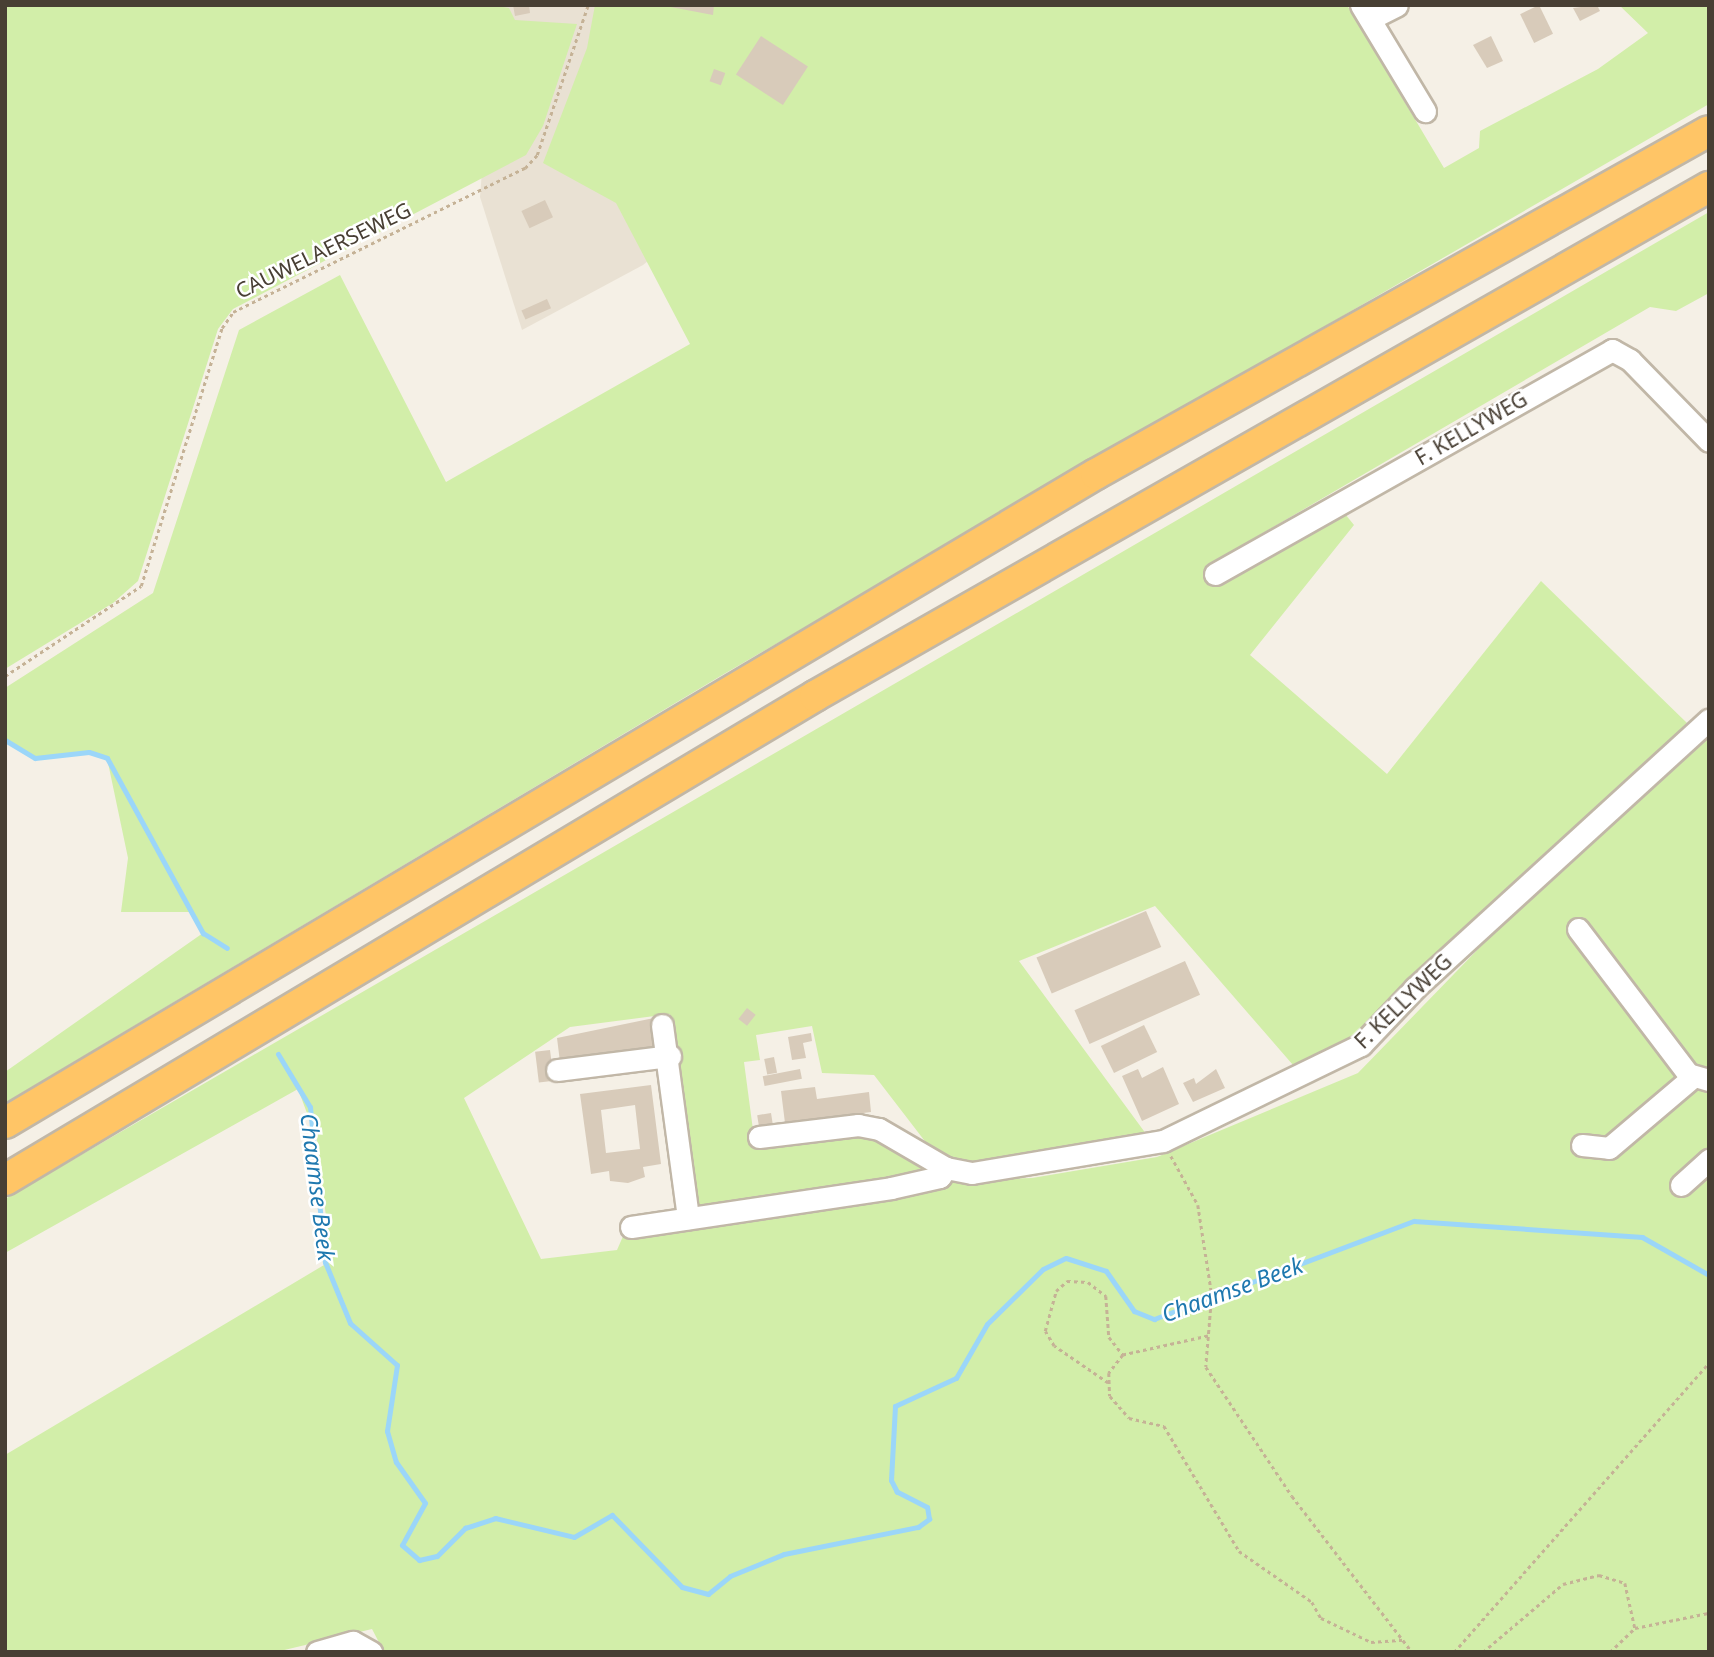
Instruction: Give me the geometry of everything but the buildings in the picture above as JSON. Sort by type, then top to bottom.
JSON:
[{"type":"highway","points":[[5,1123],[1096,474],[1709,131]]},
{"type":"highway","points":[[5,1180],[815,696],[1709,187]]},
{"type":"street","points":[[1397,5],[1366,12],[1425,111]]},
{"type":"street","name":"F. KELLYWEG","points":[[1215,574],[1612,351],[1630,360],[1709,441]]},
{"type":"street","name":"F. KELLYWEG","points":[[946,1168],[972,1172],[1060,1162],[1163,1141],[1361,1045],[1415,988],[1709,720]]},
{"type":"street","points":[[1578,929],[1702,1078],[1609,1148],[1582,1145]]},
{"type":"street","points":[[662,1025],[670,1056],[688,1218]]},
{"type":"street","points":[[557,1070],[670,1056]]},
{"type":"street","points":[[631,1227],[891,1188],[940,1177],[946,1168],[879,1129],[759,1137]]},
{"type":"street","points":[[1681,1185],[1709,1160]]},
{"type":"street","points":[[317,1652],[353,1642],[370,1650]]},
{"type":"path","name":"CAUWELAERSEWEG","points":[[5,676],[141,586],[222,328],[233,312],[525,168],[537,155],[588,5]]},
{"type":"path","points":[[1163,1141],[1198,1205],[1212,1295],[1206,1367],[1292,1496],[1412,1652]]},
{"type":"path","points":[[1110,1384],[1054,1346],[1045,1331],[1056,1291],[1067,1281],[1088,1282],[1106,1296],[1109,1337],[1123,1354]]},
{"type":"path","points":[[1123,1354],[1208,1336]]},
{"type":"path","points":[[1123,1354],[1110,1384],[1110,1396],[1129,1418],[1164,1426],[1240,1551],[1312,1602],[1321,1618],[1371,1642],[1403,1640]]},
{"type":"path","points":[[1454,1652],[1709,1363]]},
{"type":"path","points":[[1483,1652],[1563,1584],[1599,1575],[1625,1583],[1635,1628]]},
{"type":"path","points":[[1611,1652],[1635,1628],[1709,1613]]},
{"type":"shaded area","points":[[495,5],[965,5],[643,265],[522,330],[480,197]]},
{"type":"green space","points":[[5,5],[492,5],[509,8],[515,20],[577,24],[543,126],[526,155],[233,309],[218,329],[138,581],[113,603],[5,669]]},
{"type":"green space","points":[[595,5],[1347,5],[1444,168],[1479,148],[1480,131],[1598,69],[1648,33],[1619,5],[1709,5],[1709,104],[724,674],[5,1103],[5,1072],[203,933],[192,912],[121,912],[128,858],[107,758],[89,752],[35,758],[5,740],[5,688],[153,593],[239,330],[340,275],[446,482],[690,344],[616,203],[543,163],[587,48]]},
{"type":"green space","points":[[1709,212],[1709,293],[1676,311],[1650,307],[1210,564],[1220,578],[1341,509],[1354,525],[1250,655],[1387,774],[1541,581],[1687,723],[1482,917],[1357,1052],[1306,1080],[1155,906],[1019,961],[1152,1142],[962,1164],[934,1153],[874,1075],[822,1073],[812,1026],[756,1035],[760,1060],[744,1062],[755,1145],[874,1133],[935,1174],[693,1210],[670,1014],[570,1027],[464,1098],[541,1259],[617,1250],[624,1234],[904,1196],[952,1180],[1032,1178],[1157,1157],[1358,1073],[1518,908],[1709,729],[1709,1652],[384,1652],[372,1629],[276,1652],[5,1652],[5,1455],[324,1265],[320,1240],[328,1234],[317,1140],[298,1089],[5,1253],[5,1199]]},
{"type":"waterway","name":"Chaamse Beek","points":[[5,740],[35,758],[89,752],[107,758],[203,933],[227,948]]},
{"type":"waterway","name":"Chaamse Beek","points":[[278,1054],[310,1107],[325,1262],[350,1323],[397,1365],[387,1431],[396,1462],[425,1503],[402,1545],[419,1560],[437,1556],[465,1528],[495,1518],[574,1537],[612,1515],[682,1587],[708,1594],[730,1576],[784,1554],[918,1527],[929,1519],[927,1507],[897,1492],[891,1480],[895,1406],[956,1378],[987,1324],[1043,1269],[1066,1258],[1106,1271],[1134,1311],[1154,1319],[1414,1221],[1642,1237],[1709,1275]]}]
